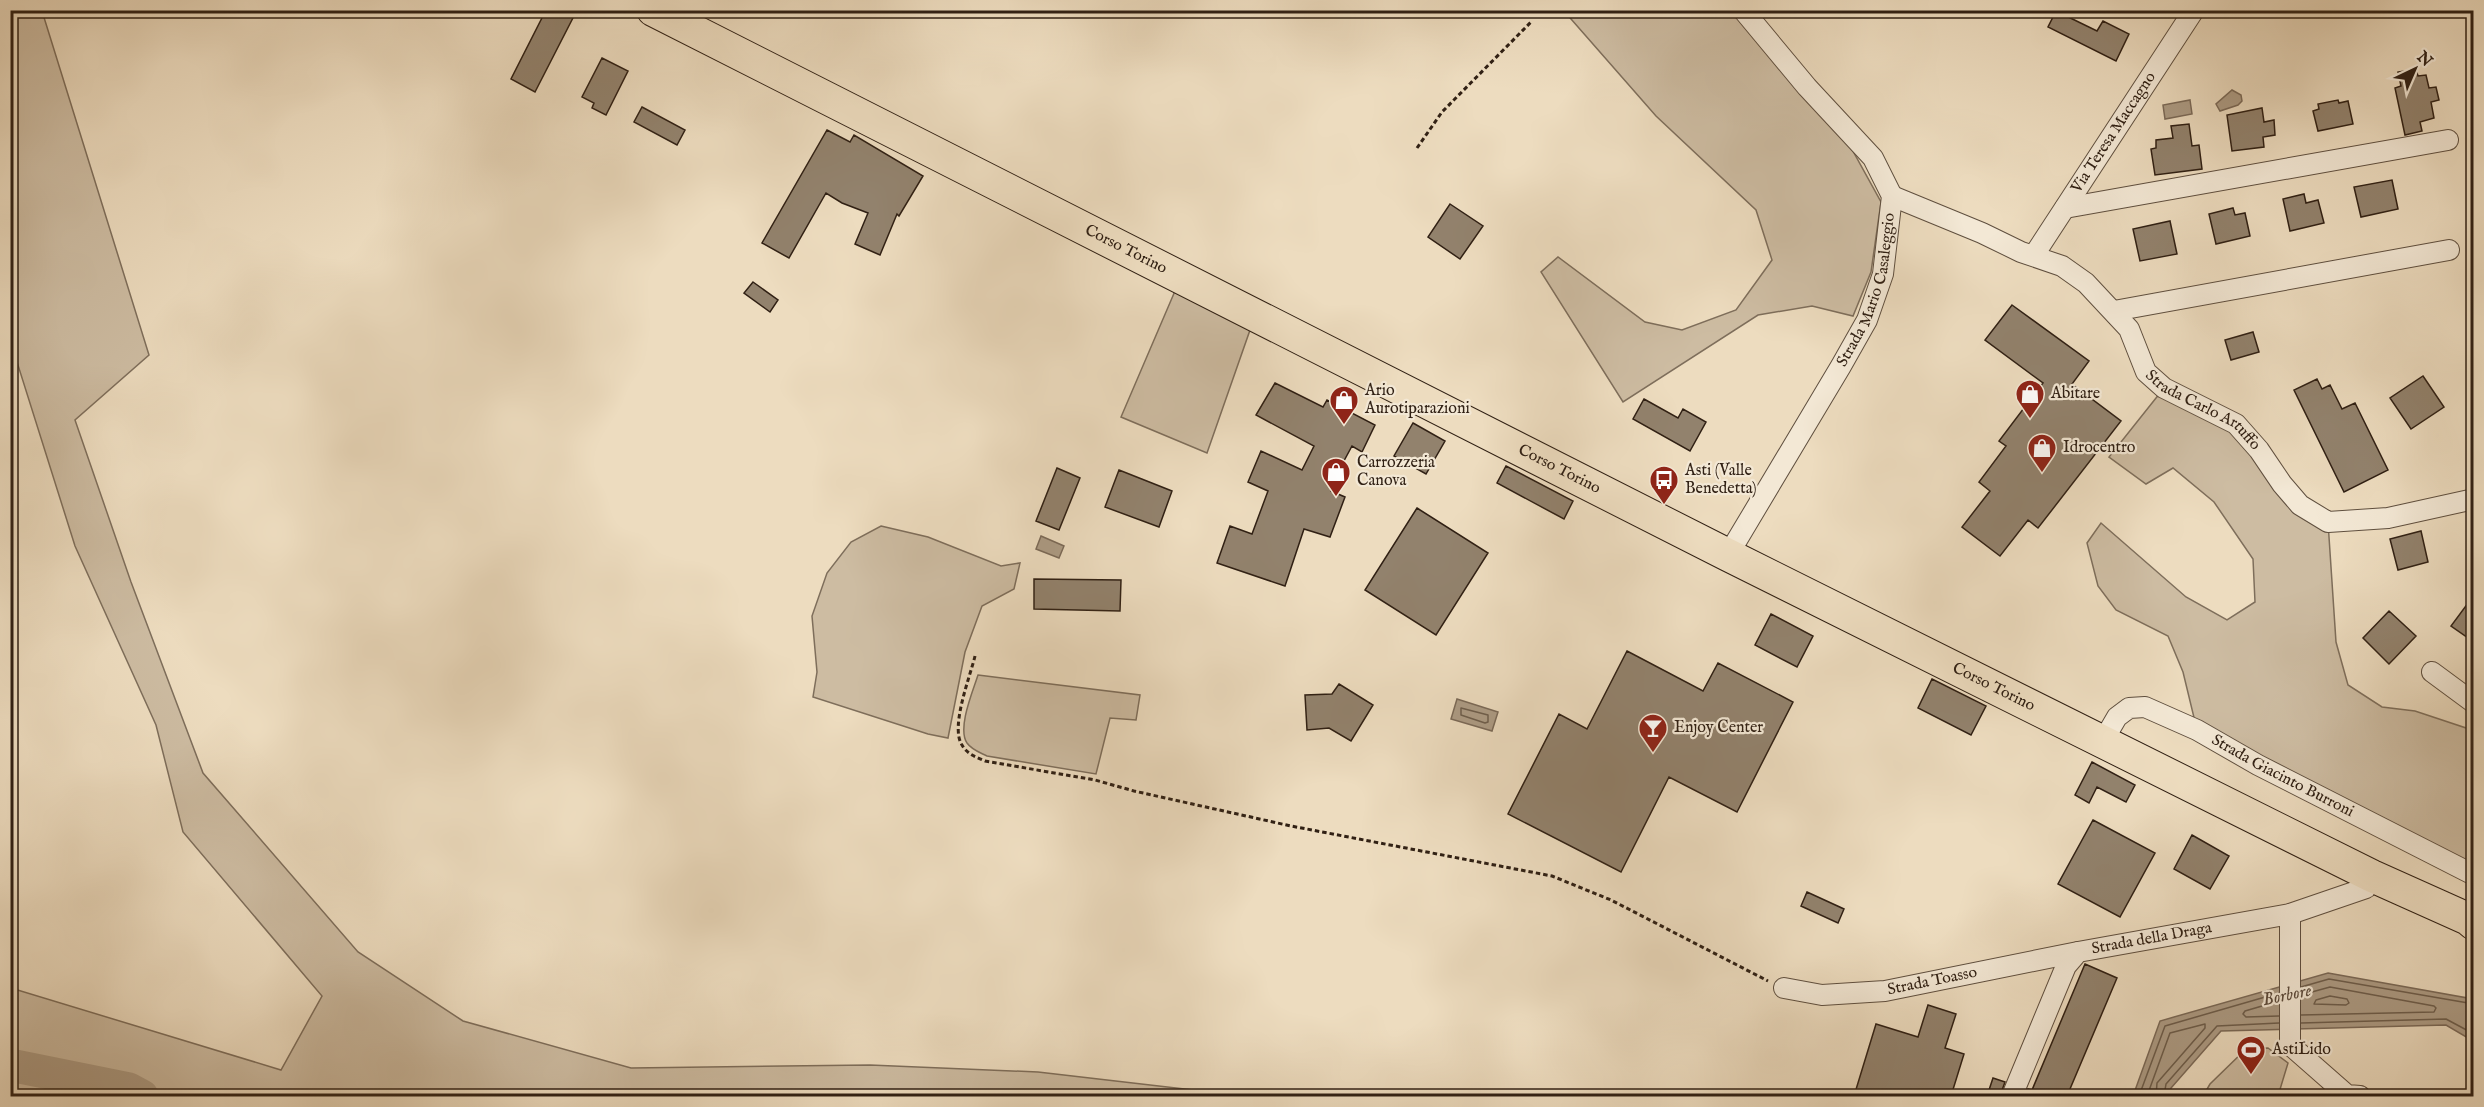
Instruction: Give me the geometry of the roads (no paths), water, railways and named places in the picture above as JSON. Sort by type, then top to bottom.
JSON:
[{"type":"main road","name":"Corso Torino","points":[[653,10],[1728,555],[2372,876],[2472,920]]},
{"type":"street","name":"Strada Mario Casaleggio","points":[[1728,555],[1867,320],[1883,274],[1892,196],[1873,158],[1807,87],[1743,10]]},
{"type":"street","name":"Via Teresa Maccagno","points":[[2034,255],[2194,10]]},
{"type":"street","points":[[2065,208],[2448,140]]},
{"type":"street","name":"Strada Carlo Artuffo","points":[[1892,196],[2020,252],[2062,266],[2086,283],[2129,329],[2146,372],[2164,388],[2236,424],[2259,450],[2300,506],[2328,522],[2388,518],[2474,499]]},
{"type":"street","points":[[2114,311],[2449,250]]},
{"type":"street","points":[[2432,672],[2474,703]]},
{"type":"street","name":"Strada Giacinto Burroni","points":[[2103,741],[2117,717],[2128,708],[2145,707],[2197,730],[2258,765],[2474,875]]},
{"type":"street","name":"Strada della Draga","points":[[2012,1096],[2066,966],[2078,952],[2290,914],[2366,888],[2372,876]]},
{"type":"street","points":[[2290,914],[2290,1045],[2347,1095],[2360,1096]]},
{"type":"street","name":"Strada Toasso","points":[[1784,988],[1822,995],[1885,991],[2078,952]]},
{"type":"water","points":[[2232,90],[2241,95],[2242,101],[2238,105],[2220,111],[2216,104]]},
{"type":"water","points":[[2190,100],[2192,114],[2165,119],[2163,105]]},
{"type":"water","points":[[1041,536],[1064,546],[1059,558],[1036,549]]},
{"type":"water","points":[[1457,699],[1498,712],[1492,731],[1451,719]]},
{"type":"water","points":[[2328,973],[2473,999],[2473,1041],[2446,1025],[2221,1031],[2171,1088],[2170,1096],[2133,1096],[2160,1021]]},
{"type":"waterway","name":"Borbore","points":[[10,1065],[129,1089],[142,1096]]},
{"type":"place","name":"Abitare","points":[[2030,420]]},
{"type":"place","name":"Ario Aurotiparazioni","points":[[1344,426]]},
{"type":"place","name":"Idrocentro","points":[[2042,474]]},
{"type":"place","name":"Carrozzeria Canova","points":[[1336,498]]},
{"type":"place","name":"Asti (Valle Benedetta)","points":[[1664,506]]},
{"type":"place","name":"Enjoy Center","points":[[1653,754]]},
{"type":"place","name":"AstiLido","points":[[2251,1076]]}]
